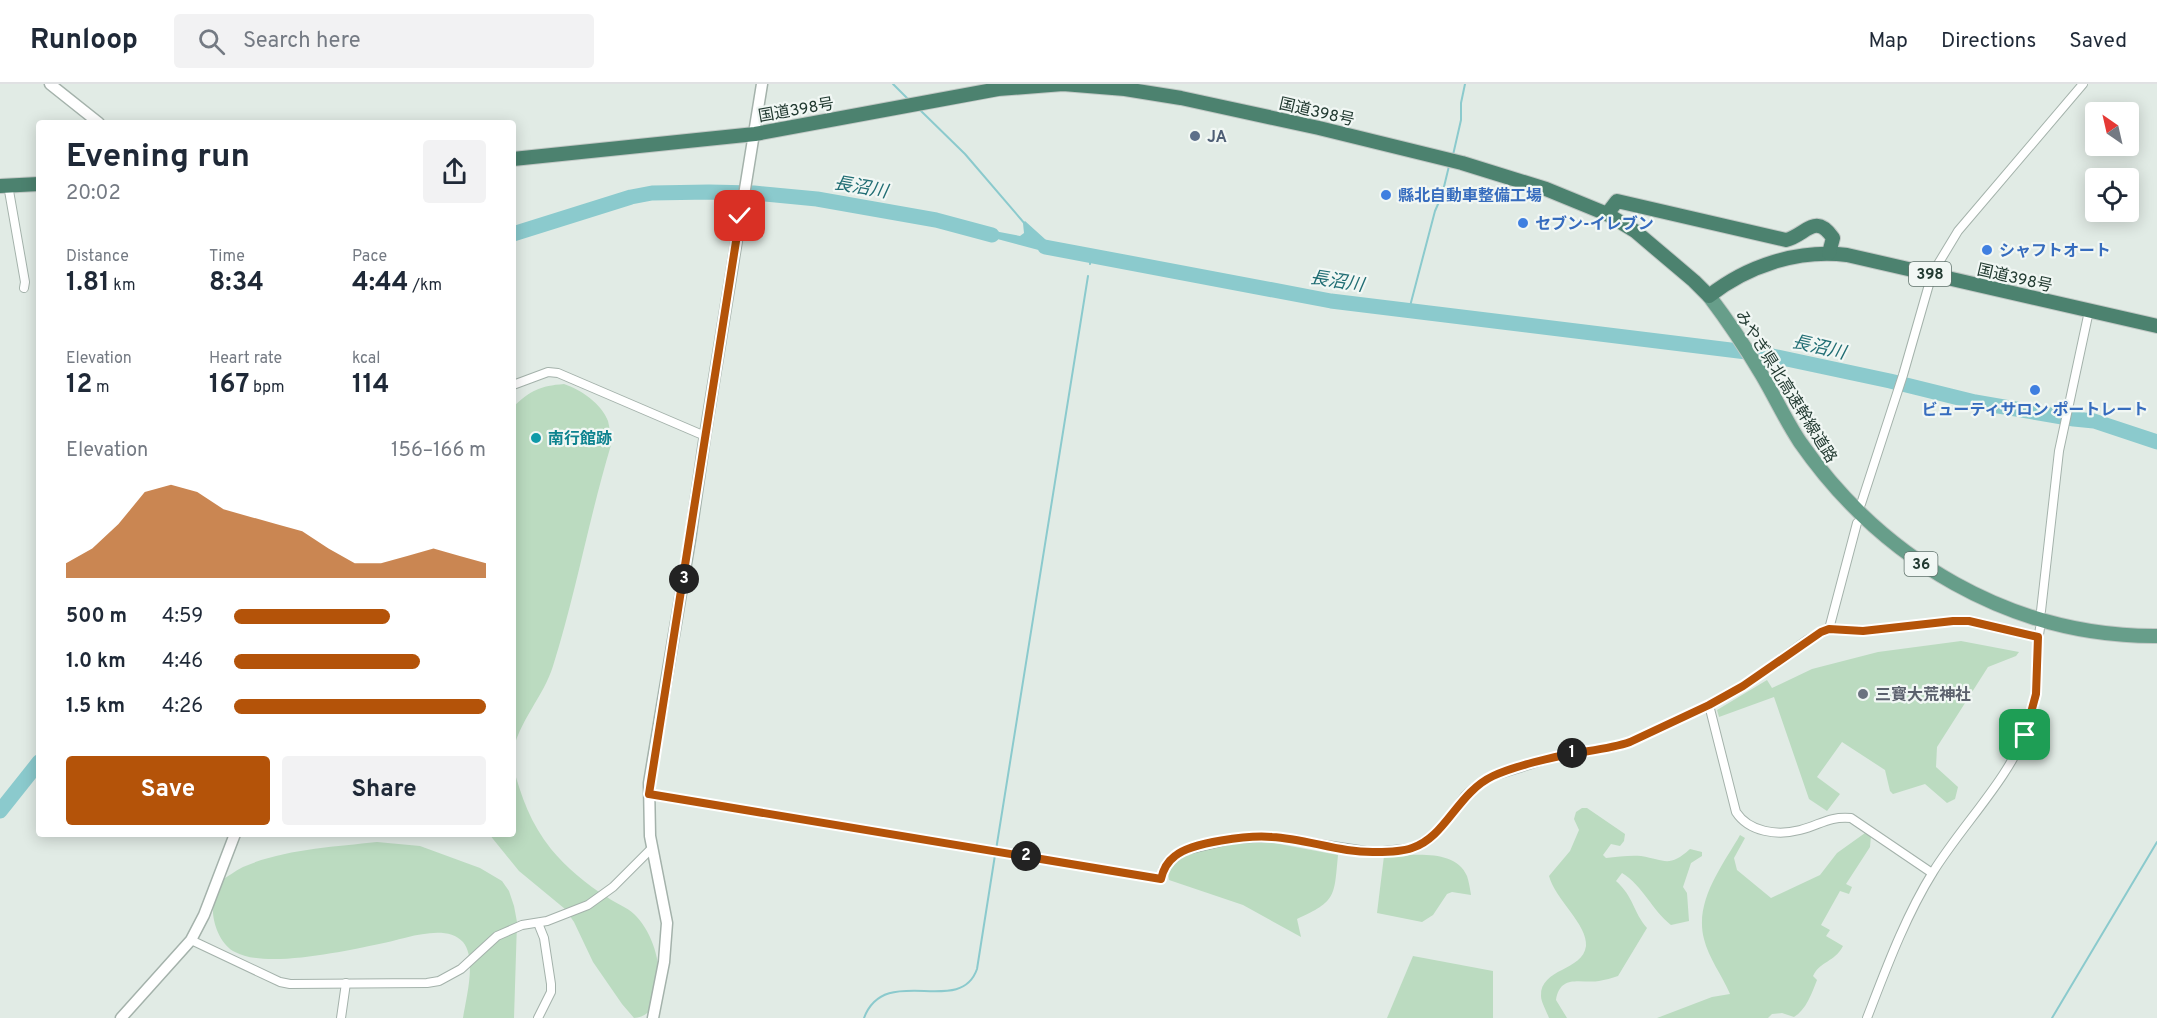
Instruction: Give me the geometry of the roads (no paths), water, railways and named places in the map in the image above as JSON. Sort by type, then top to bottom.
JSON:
[{"type":"highway","name":"国道398号","points":[[516,159],[755,134],[998,87],[1063,84],[1096,86],[1152,92],[1319,128],[1462,163],[1545,189],[1607,214],[1635,231],[1694,280],[1709,296],[1737,277],[1754,269],[1790,258],[1829,253],[1932,274],[2157,326]]},
{"type":"highway","points":[[4,186],[36,184]]},
{"type":"highway","points":[[1607,214],[1617,201],[1786,240],[1810,226],[1818,226],[1827,230],[1833,238],[1829,253]]},
{"type":"main road","name":"みやぎ県北高速幹線道路","points":[[1709,296],[1730,324],[1762,375],[1799,440],[1828,479],[1875,528],[1931,571],[1990,602],[2067,627],[2157,636]]},
{"type":"street","points":[[50,84],[95,120]]},
{"type":"street","points":[[653,1018],[664,962],[667,923],[652,848],[649,794],[762,84]]},
{"type":"street","points":[[1861,504],[1903,375],[1932,274],[1958,231],[2083,84]]},
{"type":"street","points":[[4,186],[25,282],[24,288]]},
{"type":"street","points":[[2041,611],[2056,473],[2089,311]]},
{"type":"street","points":[[516,384],[548,372],[558,373],[705,436]]},
{"type":"street","points":[[1829,629],[1857,523]]},
{"type":"street","points":[[649,794],[1161,879],[1163,870],[1169,862],[1183,851],[1245,837],[1274,837],[1373,852],[1413,848],[1430,838],[1442,827],[1465,796],[1476,786],[1494,776],[1551,758],[1619,746],[1709,705],[1743,686],[1807,640],[1829,629],[1863,631],[1961,621],[2038,637]]},
{"type":"street","points":[[1867,1018],[1900,938],[1932,873],[2002,775],[2022,742],[2036,694],[2040,628]]},
{"type":"street","points":[[1709,705],[1736,812],[1742,822],[1752,828],[1789,833],[1837,817],[1851,818],[1932,873]]},
{"type":"street","points":[[121,1018],[191,940],[204,915],[234,837]]},
{"type":"street","points":[[191,940],[280,982],[290,984],[408,984],[439,981],[460,969],[497,936],[522,925],[538,923],[579,910],[600,898],[652,848]]},
{"type":"street","points":[[538,923],[544,939],[551,984],[551,992],[538,1018]]},
{"type":"street","points":[[341,1018],[346,983]]},
{"type":"water","points":[[1025,221],[1046,240],[1064,246],[1061,256],[971,232],[973,227],[1020,236],[1024,233],[1023,223]]},
{"type":"waterway","points":[[893,84],[908,99]]},
{"type":"waterway","points":[[1453,155],[1461,120],[1461,103],[1465,84]]},
{"type":"waterway","points":[[919,109],[965,154],[1025,224]]},
{"type":"waterway","points":[[1409,310],[1449,166]]},
{"type":"waterway","name":"長沼川","points":[[516,233],[631,197],[652,193],[709,192],[754,193],[817,199],[936,220],[992,235]]},
{"type":"waterway","name":"長沼川","points":[[1045,247],[1331,301],[1763,354],[1975,402],[2094,421],[2157,442]]},
{"type":"waterway","name":"長沼川","points":[[1090,264],[1091,256]]},
{"type":"waterway","points":[[996,850],[1088,276]]},
{"type":"waterway","name":"長沼川","points":[[0,811],[36,766]]},
{"type":"waterway","points":[[2052,1018],[2157,842]]},
{"type":"waterway","points":[[864,1018],[874,1002],[888,994],[904,991],[955,989],[968,983],[977,969],[995,855]]},
{"type":"place","name":"JA","points":[[1195,136]]},
{"type":"place","name":"縣北自動車整備工場","points":[[1386,195]]},
{"type":"place","name":"セブン-イレブン","points":[[1523,223]]},
{"type":"place","name":"シャフトオート","points":[[1987,250]]},
{"type":"place","name":"ビューティサロン ポートレート","points":[[2035,390]]},
{"type":"place","name":"南行館跡","points":[[536,438]]},
{"type":"place","name":"三寳大荒神社","points":[[1863,694]]}]
